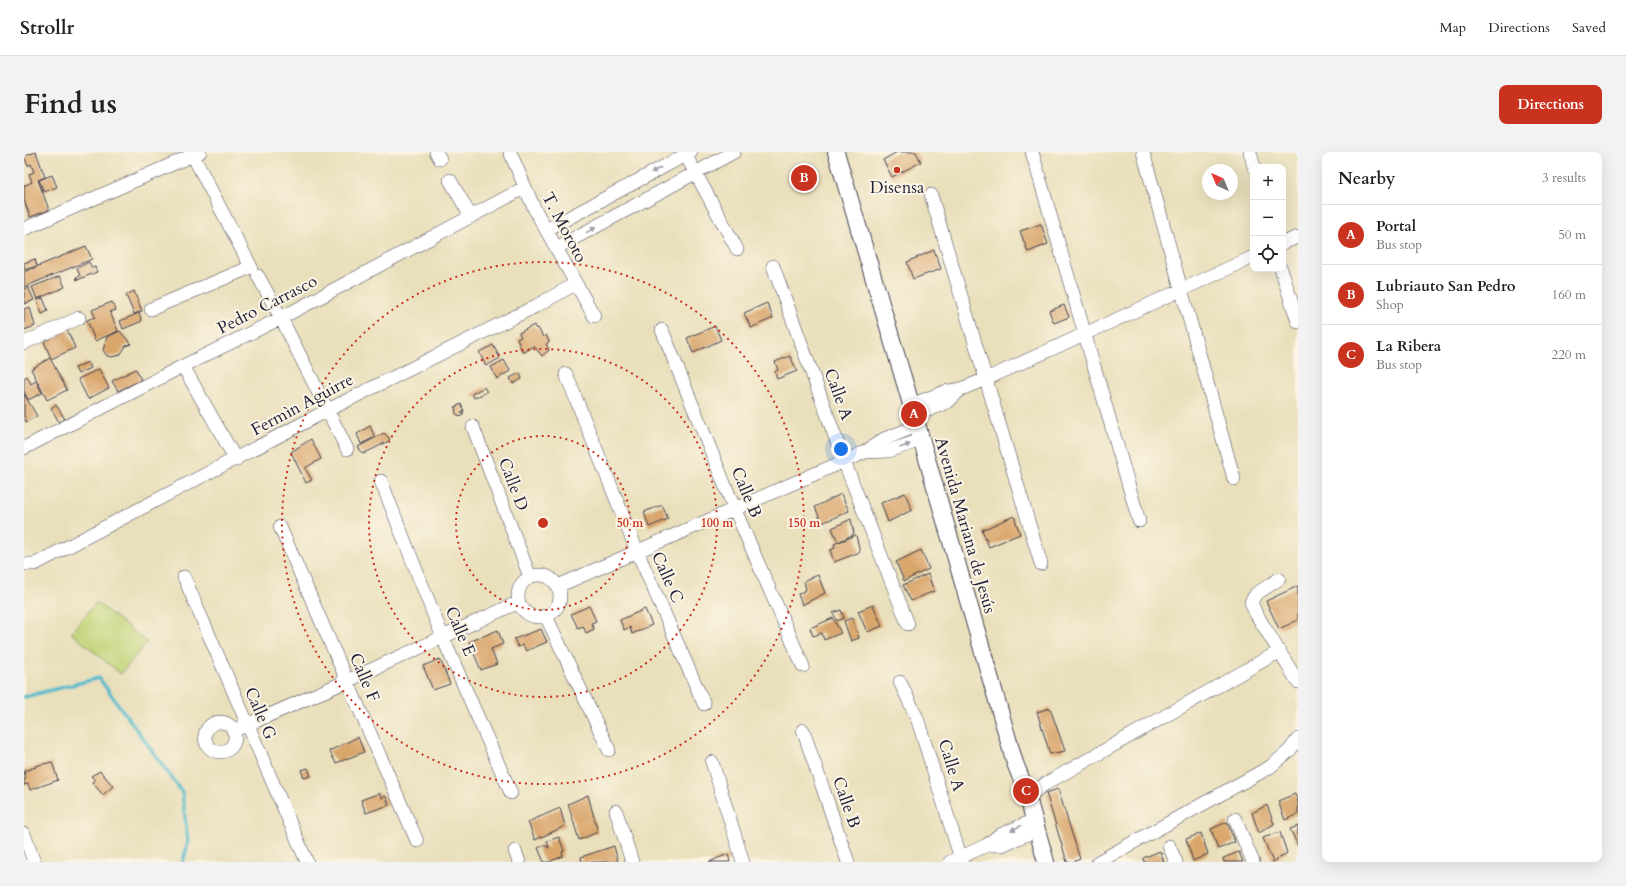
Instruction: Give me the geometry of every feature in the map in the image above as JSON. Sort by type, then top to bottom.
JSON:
[{"type":"street","name":"T. Moroto","points":[[510,152],[524,188],[574,284],[594,316]]},
{"type":"street","points":[[556,248],[734,152]]},
{"type":"street","name":"Avenida Mariana de Jesús","points":[[836,152],[1015,763],[1027,797],[1046,862]]},
{"type":"street","points":[[1032,152],[1139,521]]},
{"type":"street","points":[[1144,152],[1180,289],[1234,479]]},
{"type":"street","points":[[1250,152],[1253,164]]},
{"type":"street","points":[[24,229],[195,153],[254,271],[281,318],[347,449]]},
{"type":"street","points":[[546,230],[687,153],[695,173],[737,249]]},
{"type":"street","points":[[450,180],[471,217]]},
{"type":"street","name":"Pedro Carrasco","points":[[24,448],[183,366],[281,318],[524,188]]},
{"type":"street","points":[[931,195],[1041,564]]},
{"type":"street","points":[[1286,242],[1298,237]]},
{"type":"street","points":[[558,586],[866,452],[884,439],[916,422],[946,396],[1084,335],[1180,289],[1250,258]]},
{"type":"street","name":"Calle A","points":[[774,266],[844,461],[908,624]]},
{"type":"street","points":[[151,309],[250,268],[254,271]]},
{"type":"street","points":[[1281,272],[1298,322]]},
{"type":"street","name":"Fermìn Aguirre","points":[[24,564],[35,564],[236,460],[328,410],[536,306],[574,284]]},
{"type":"street","points":[[24,342],[79,318]]},
{"type":"street","name":"Calle B","points":[[662,330],[735,510],[803,666]]},
{"type":"street","points":[[183,366],[236,460]]},
{"type":"street","name":"Calle C","points":[[566,374],[637,552],[704,704]]},
{"type":"street","name":"Calle D","points":[[473,427],[530,577]]},
{"type":"street","name":"Calle E","points":[[381,482],[443,638],[511,793]]},
{"type":"street","name":"Calle F","points":[[280,527],[416,841]]},
{"type":"street","points":[[543,575],[554,581],[558,586],[560,595],[559,604],[554,611],[546,616],[532,616],[522,608],[519,602],[519,590],[525,580],[530,577],[543,575]]},
{"type":"street","name":"Calle G","points":[[184,577],[246,724],[307,862]]},
{"type":"street","points":[[1279,580],[1256,594],[1251,602],[1255,612],[1280,650],[1298,682]]},
{"type":"street","points":[[233,730],[347,681],[519,602]]},
{"type":"street","points":[[546,616],[609,750]]},
{"type":"street","points":[[1027,797],[1045,784],[1280,650]]},
{"type":"street","name":"Calle A","points":[[900,682],[918,718],[958,860]]},
{"type":"street","name":"Calle B","points":[[803,730],[848,862]]},
{"type":"street","points":[[1098,862],[1270,767],[1289,751],[1298,739]]},
{"type":"street","points":[[712,762],[742,862]]},
{"type":"street","points":[[616,811],[632,862]]},
{"type":"street","points":[[1235,819],[1253,862]]},
{"type":"street","points":[[958,860],[987,845],[998,836],[1035,825]]},
{"type":"street","points":[[24,834],[34,862]]},
{"type":"street","points":[[1169,846],[1176,862]]},
{"type":"green space","points":[[96,602],[147,642],[121,674],[71,633]]},
{"type":"building","points":[[36,152],[45,177],[38,180],[49,210],[30,217],[24,200],[24,186],[32,182],[29,174],[34,172],[31,164],[28,166],[24,156]]},
{"type":"building","name":"Disensa","points":[[897,152],[916,152],[921,162],[892,177],[883,160]]},
{"type":"building","points":[[808,167],[815,180],[799,188],[792,176]]},
{"type":"building","points":[[52,175],[57,187],[44,192],[39,180]]},
{"type":"building","points":[[1041,224],[1048,244],[1028,252],[1020,231]]},
{"type":"building","points":[[86,246],[92,259],[24,287],[24,272]]},
{"type":"building","points":[[934,250],[941,269],[913,279],[907,262]]},
{"type":"building","points":[[35,259],[37,266],[24,270],[24,263]]},
{"type":"building","points":[[89,262],[92,268],[95,267],[97,272],[77,280],[76,277],[80,276],[77,268]]},
{"type":"building","points":[[60,276],[65,287],[37,299],[32,287]]},
{"type":"building","points":[[28,287],[34,300],[24,304],[24,289]]},
{"type":"building","points":[[134,291],[142,311],[134,314],[126,295]]},
{"type":"building","points":[[43,298],[48,311],[42,314],[37,300]]},
{"type":"building","points":[[112,302],[116,310],[110,312],[118,331],[95,341],[87,320],[95,317],[92,310]]},
{"type":"building","points":[[767,303],[773,318],[751,328],[744,313]]},
{"type":"building","points":[[1064,305],[1069,317],[1054,323],[1049,311]]},
{"type":"building","points":[[30,307],[35,326],[24,330],[24,309]]},
{"type":"building","points":[[139,313],[142,321],[123,329],[120,321]]},
{"type":"building","points":[[534,325],[536,329],[538,328],[543,337],[546,335],[549,342],[546,344],[549,350],[542,356],[534,346],[523,353],[517,339],[521,337],[519,333]]},
{"type":"building","points":[[715,326],[721,340],[693,353],[687,338]]},
{"type":"building","points":[[66,327],[75,348],[51,359],[44,341],[49,339],[47,335]]},
{"type":"building","points":[[120,331],[131,344],[126,346],[120,355],[112,357],[107,356],[103,350],[107,337]]},
{"type":"building","points":[[493,345],[500,358],[486,366],[479,352]]},
{"type":"building","points":[[790,356],[797,371],[777,379],[775,372],[778,370],[775,362]]},
{"type":"building","points":[[50,358],[67,390],[47,400],[31,369]]},
{"type":"building","points":[[504,360],[510,371],[497,379],[491,367]]},
{"type":"building","points":[[88,362],[91,368],[78,374],[75,368]]},
{"type":"building","points":[[99,369],[109,388],[88,399],[78,379]]},
{"type":"building","points":[[136,369],[141,380],[118,391],[112,381]]},
{"type":"building","points":[[520,373],[522,379],[513,384],[510,378]]},
{"type":"building","points":[[27,376],[31,384],[36,381],[42,393],[28,400],[24,391],[24,378]]},
{"type":"building","points":[[484,387],[487,392],[474,398],[472,394]]},
{"type":"building","points":[[24,394],[37,416],[26,422],[24,417]]},
{"type":"building","points":[[461,404],[464,411],[461,413],[464,414],[461,417],[456,414],[455,407]]},
{"type":"building","points":[[56,405],[65,419],[59,422],[51,408]]},
{"type":"building","points":[[370,426],[375,437],[361,444],[357,434]]},
{"type":"building","points":[[384,433],[390,439],[387,442],[363,454],[358,447]]},
{"type":"building","points":[[311,439],[321,459],[305,468],[312,480],[306,483],[291,452]]},
{"type":"building","points":[[905,493],[912,510],[888,522],[881,503]]},
{"type":"building","points":[[841,494],[849,511],[822,523],[815,507]]},
{"type":"building","points":[[662,505],[668,519],[649,527],[644,512]]},
{"type":"building","points":[[1014,516],[1020,534],[989,547],[982,530]]},
{"type":"building","points":[[851,519],[854,534],[838,542],[832,528]]},
{"type":"building","points":[[856,535],[860,552],[834,562],[830,550],[835,548],[834,544]]},
{"type":"building","points":[[921,550],[929,569],[904,581],[896,562]]},
{"type":"building","points":[[928,574],[934,591],[911,601],[903,585]]},
{"type":"building","points":[[818,575],[825,593],[802,605],[798,594],[806,590],[804,581]]},
{"type":"building","points":[[1298,586],[1298,620],[1279,629],[1266,601]]},
{"type":"building","points":[[873,605],[882,626],[867,632],[858,611]]},
{"type":"building","points":[[589,606],[596,621],[591,623],[594,629],[586,633],[583,626],[578,628],[571,614]]},
{"type":"building","points":[[645,609],[652,625],[632,634],[630,627],[624,630],[620,620]]},
{"type":"building","points":[[841,610],[844,618],[837,621],[833,613]]},
{"type":"building","points":[[833,618],[841,633],[824,640],[822,633],[813,636],[810,628]]},
{"type":"building","points":[[852,618],[859,638],[851,641],[844,621]]},
{"type":"building","points":[[541,629],[547,642],[526,651],[523,645],[518,647],[514,639]]},
{"type":"building","points":[[498,630],[503,644],[491,649],[497,664],[481,670],[469,642]]},
{"type":"building","points":[[440,659],[450,684],[433,690],[423,666]]},
{"type":"building","points":[[1050,708],[1065,751],[1050,754],[1037,712]]},
{"type":"building","points":[[358,737],[364,752],[336,763],[329,751]]},
{"type":"building","points":[[52,762],[58,780],[30,790],[28,784],[24,785],[24,779],[26,779],[24,771],[36,767],[35,766]]},
{"type":"building","points":[[308,768],[311,776],[304,778],[301,770]]},
{"type":"building","points":[[100,771],[113,786],[103,795],[92,782],[95,780],[91,776]]},
{"type":"building","points":[[1058,789],[1080,859],[1073,862],[1067,862],[1046,793]]},
{"type":"building","points":[[380,793],[381,798],[386,796],[389,805],[366,813],[361,800]]},
{"type":"building","points":[[1295,794],[1298,801],[1298,814],[1285,820],[1278,801]]},
{"type":"building","points":[[588,795],[598,832],[579,840],[568,804]]},
{"type":"building","points":[[1267,805],[1274,824],[1259,833],[1252,813]]},
{"type":"building","points":[[560,808],[565,826],[535,840],[528,822]]},
{"type":"building","points":[[1227,822],[1235,842],[1218,849],[1211,829]]},
{"type":"building","points":[[1298,826],[1298,846],[1290,829]]},
{"type":"building","points":[[1280,832],[1287,853],[1273,862],[1263,838]]},
{"type":"building","points":[[1201,833],[1208,854],[1193,861],[1186,839]]},
{"type":"building","points":[[559,837],[564,851],[562,852],[563,856],[549,862],[544,862],[538,848],[544,845],[549,848],[547,841]]},
{"type":"building","points":[[614,846],[618,862],[582,862],[581,857]]},
{"type":"building","points":[[1160,851],[1164,862],[1144,862],[1143,858]]},
{"type":"building","points":[[1239,852],[1243,862],[1224,862],[1223,858]]},
{"type":"building","points":[[728,854],[730,862],[709,862]]},
{"type":"waterway","points":[[24,697],[99,678],[182,792],[188,842],[183,862]]},
{"type":"place","name":"Disensa","points":[[897,170]]},
{"type":"place","name":"Lubriauto San Pedro","points":[[804,178]]},
{"type":"place","name":"Portal","points":[[914,414]]},
{"type":"place","name":"La Ribera","points":[[1026,791]]}]
